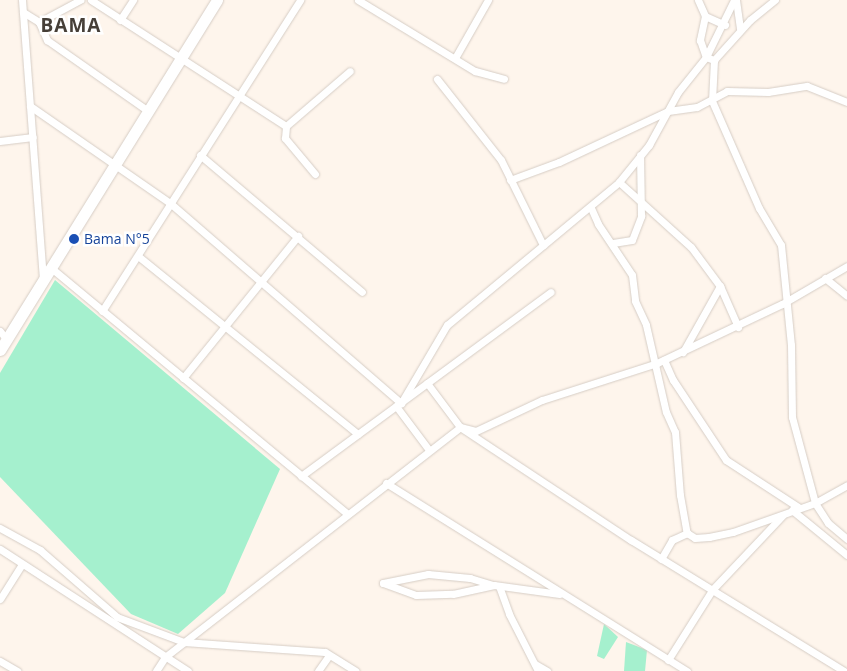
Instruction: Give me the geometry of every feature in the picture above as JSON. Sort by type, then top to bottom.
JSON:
[{"type":"main road","points":[[0,350],[3,335],[43,278],[217,0]]},
{"type":"street","points":[[22,0],[43,278]]},
{"type":"street","points":[[39,22],[80,0]]},
{"type":"street","points":[[91,0],[286,126]]},
{"type":"street","points":[[120,20],[133,0]]},
{"type":"street","points":[[102,311],[300,0]]},
{"type":"street","points":[[358,0],[476,71],[504,79]]},
{"type":"street","points":[[455,58],[488,0]]},
{"type":"street","points":[[698,0],[705,16],[700,40],[706,57]]},
{"type":"street","points":[[398,404],[447,325],[543,245],[592,208],[619,182],[668,112],[678,92],[706,57],[725,25],[735,0]]},
{"type":"street","points":[[735,0],[740,30]]},
{"type":"street","points":[[775,0],[740,30],[714,60],[712,101],[759,208],[781,245],[787,302],[792,417],[815,503],[828,522],[847,539]]},
{"type":"street","points":[[23,12],[39,22],[47,40],[148,111]]},
{"type":"street","points":[[705,16],[725,25]]},
{"type":"street","points":[[706,57],[714,60]]},
{"type":"street","points":[[315,174],[285,138],[286,126],[350,71]]},
{"type":"street","points":[[437,79],[482,134],[529,211],[543,245]]},
{"type":"street","points":[[510,180],[559,162],[668,112],[712,101],[727,91],[768,92],[807,86],[847,102]]},
{"type":"street","points":[[30,106],[170,203],[398,404],[429,450]]},
{"type":"street","points":[[0,141],[33,137]]},
{"type":"street","points":[[613,244],[632,240],[641,216],[640,154]]},
{"type":"street","points":[[200,155],[362,292]]},
{"type":"street","points":[[619,182],[641,204],[691,247],[720,286],[738,327]]},
{"type":"street","points":[[592,208],[598,224],[613,244],[632,276],[635,301],[660,362],[666,412],[675,432],[680,496],[687,533],[695,538],[709,537],[784,515],[795,509],[815,503],[847,484]]},
{"type":"street","points":[[183,378],[298,236]]},
{"type":"street","points":[[138,256],[226,325],[358,434]]},
{"type":"street","points":[[460,427],[476,431],[542,400],[660,362],[738,327],[787,302],[847,266]]},
{"type":"street","points":[[49,267],[347,514]]},
{"type":"street","points":[[825,278],[847,296]]},
{"type":"street","points":[[683,352],[720,286]]},
{"type":"street","points":[[301,476],[551,292]]},
{"type":"street","points":[[660,362],[726,460],[795,509],[847,555]]},
{"type":"street","points":[[427,383],[460,427],[661,559],[844,671]]},
{"type":"street","points":[[156,671],[165,657],[460,427]]},
{"type":"street","points":[[386,484],[687,671]]},
{"type":"street","points":[[668,660],[712,590],[784,515]]},
{"type":"street","points":[[0,528],[40,550],[117,617],[184,642],[330,655],[356,671]]},
{"type":"street","points":[[661,559],[672,540],[687,533]]},
{"type":"street","points":[[0,549],[188,671]]},
{"type":"street","points":[[0,599],[22,564]]},
{"type":"street","points":[[496,586],[453,594],[416,595],[383,583],[428,574],[470,578],[496,586],[562,594]]},
{"type":"street","points":[[496,586],[538,671]]},
{"type":"street","points":[[318,671],[330,655]]},
{"type":"street","points":[[0,661],[17,671]]},
{"type":"street","points":[[535,664],[547,671]]},
{"type":"green space","points":[[55,280],[280,469],[225,593],[178,634],[131,614],[0,477],[0,373]]},
{"type":"green space","points":[[604,624],[618,637],[604,659],[597,656]]},
{"type":"green space","points":[[626,642],[647,650],[645,671],[624,671]]},
{"type":"place","name":"Bama N°5","points":[[74,239]]},
{"type":"district","name":"BAMA","points":[[71,26]]}]
